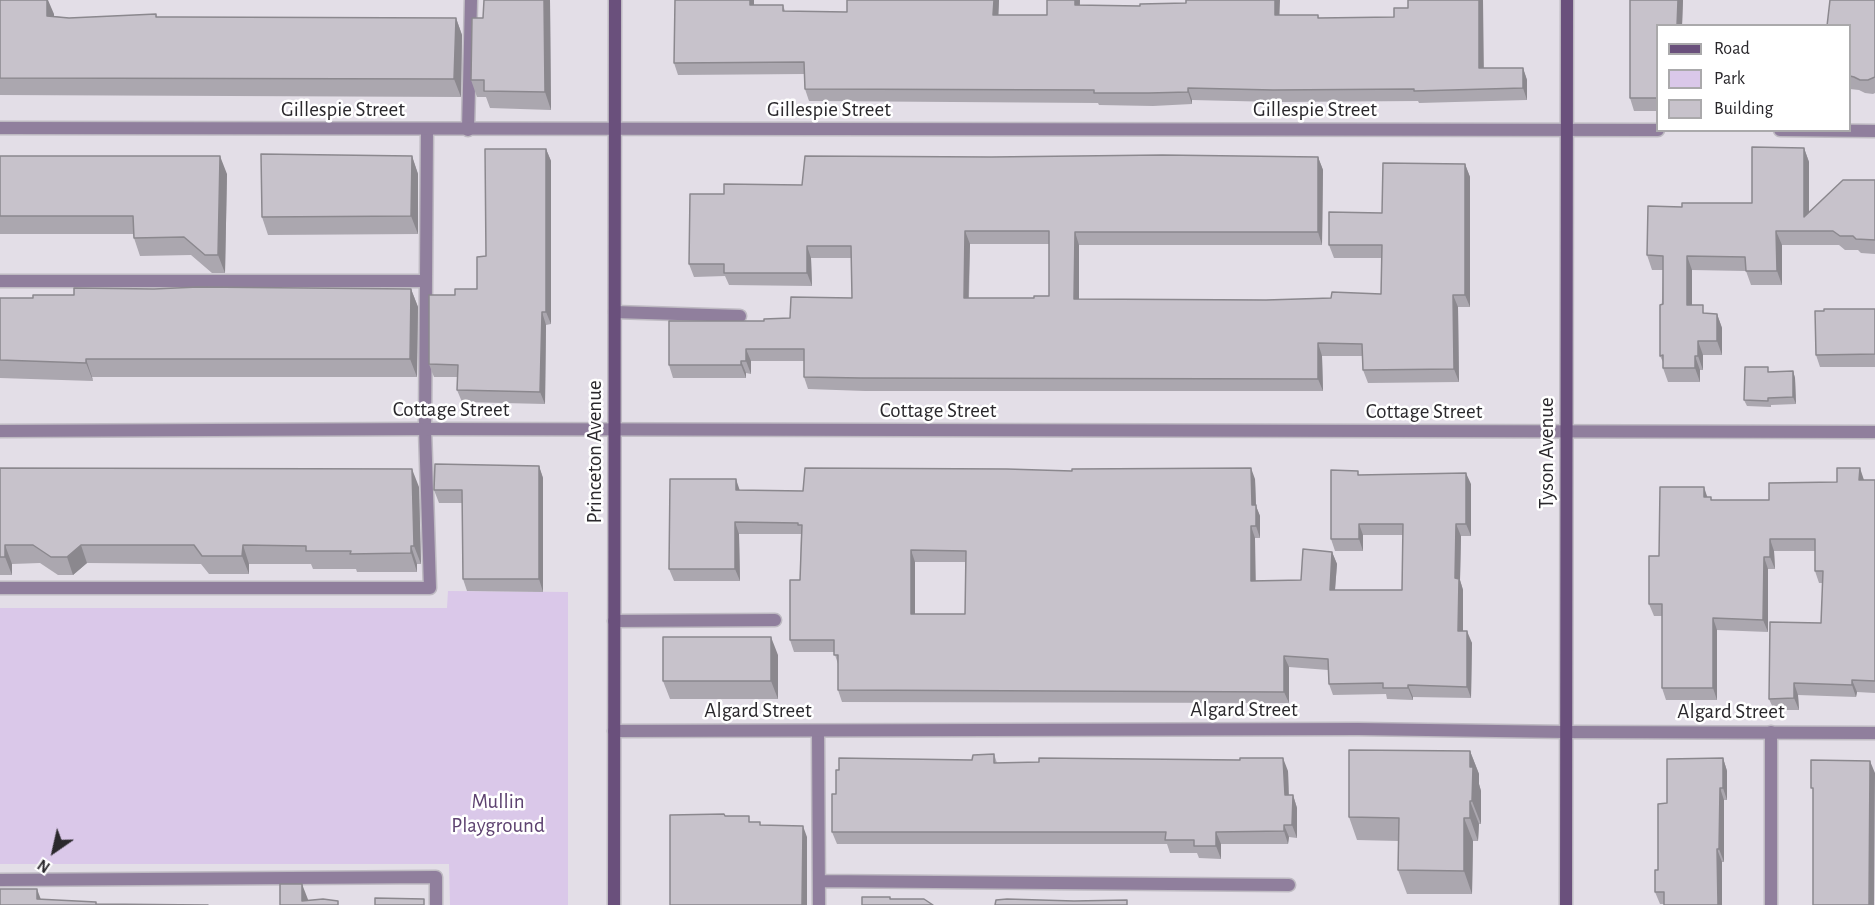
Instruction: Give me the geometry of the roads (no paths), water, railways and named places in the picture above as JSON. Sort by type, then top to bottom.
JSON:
[{"type":"street","points":[[468,130],[471,0]]},
{"type":"street","name":"Princeton Avenue","points":[[614,905],[615,0]]},
{"type":"street","name":"Tyson Avenue","points":[[1566,905],[1567,0]]},
{"type":"street","name":"Gillespie Street","points":[[0,129],[1656,130]]},
{"type":"street","points":[[0,588],[430,588],[425,429],[427,129]]},
{"type":"street","points":[[1851,131],[1875,131]]},
{"type":"street","points":[[0,280],[426,281]]},
{"type":"street","points":[[615,312],[740,316]]},
{"type":"street","name":"Cottage Street","points":[[0,431],[615,429],[1875,432]]},
{"type":"street","points":[[614,621],[776,620]]},
{"type":"street","name":"Algard Street","points":[[614,731],[1358,729],[1875,733]]},
{"type":"street","points":[[818,731],[819,905]]},
{"type":"street","points":[[1771,732],[1771,905]]},
{"type":"street","points":[[0,880],[436,877],[436,905]]},
{"type":"street","points":[[819,881],[1289,885]]},
{"type":"park label","name":"Mullin Playground","points":[[498,814]]}]
